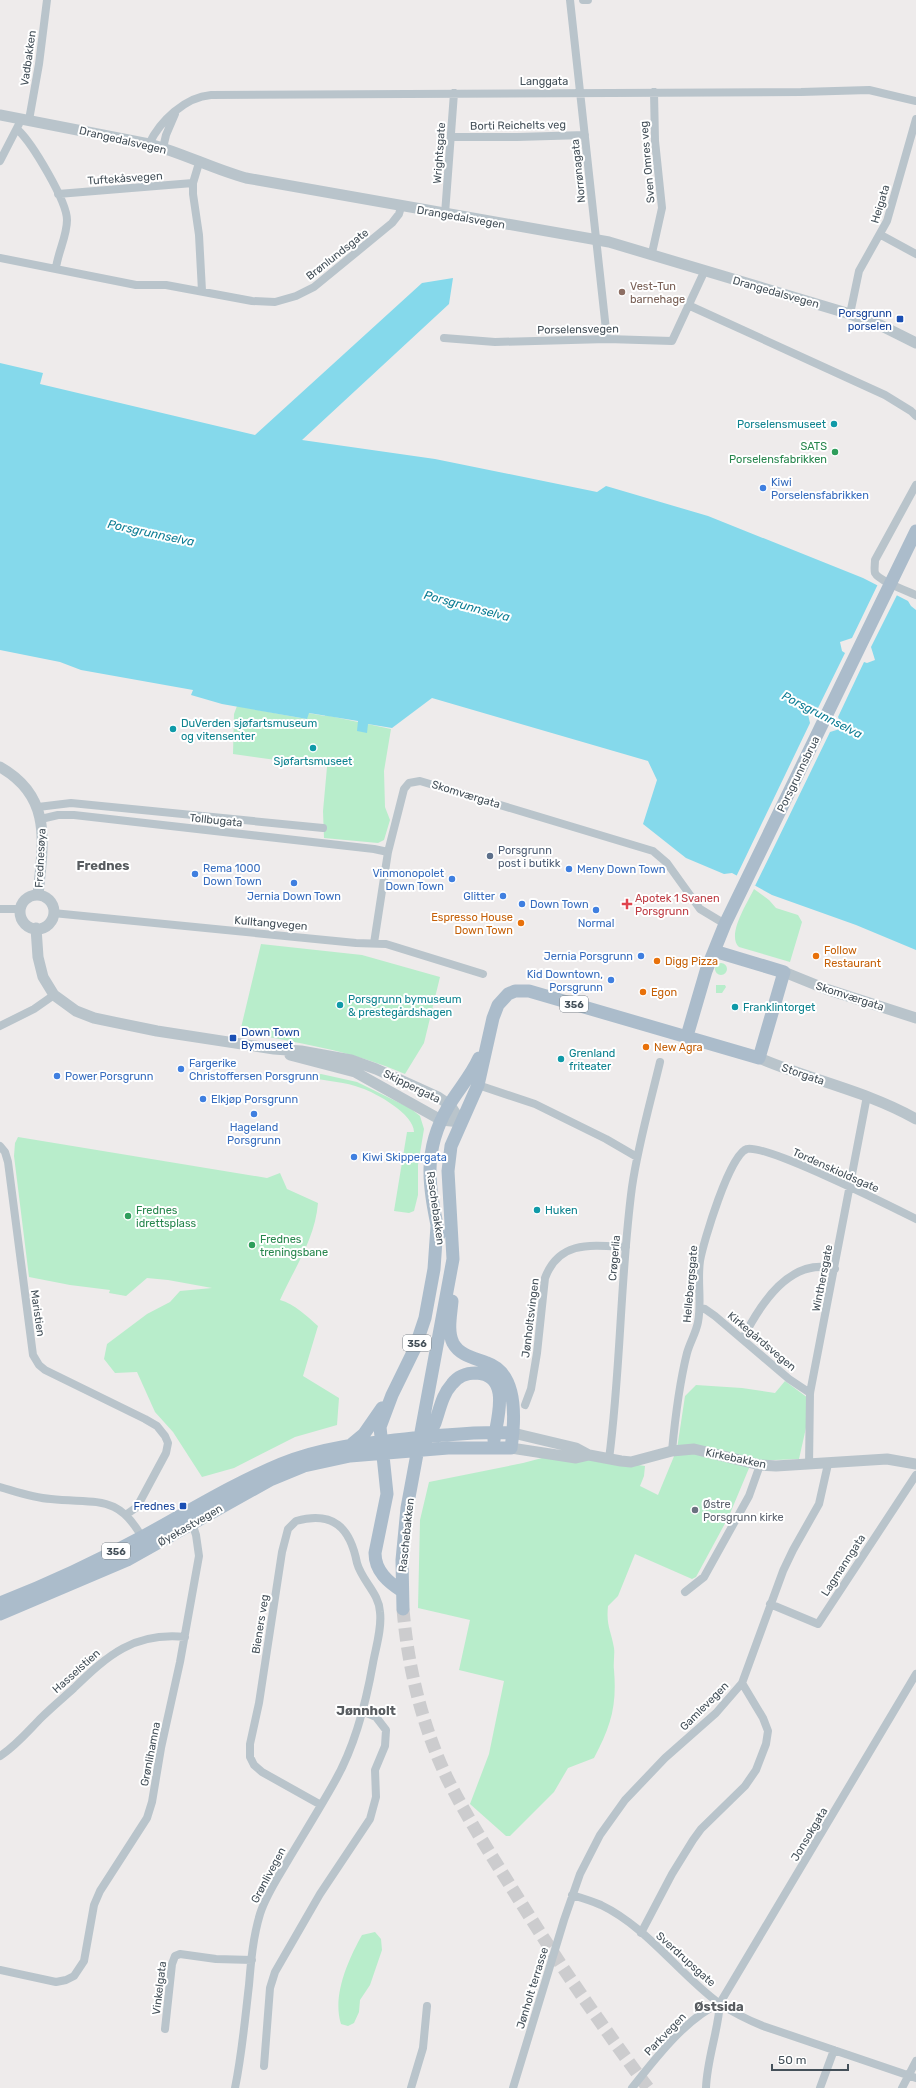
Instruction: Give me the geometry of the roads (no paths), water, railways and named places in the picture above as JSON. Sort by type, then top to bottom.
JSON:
[{"type":"main road","name":"Porsgrunnsbrua","points":[[714,950],[724,924],[916,531]]},
{"type":"main road","name":"Skomværgata","points":[[714,950],[784,972]]},
{"type":"main road","points":[[687,1036],[706,971],[714,950]]},
{"type":"main road","points":[[759,1058],[784,972]]},
{"type":"main road","name":"Raschebakken","points":[[441,1320],[443,1262],[431,1188],[430,1166],[433,1141],[441,1120],[474,1070],[488,1038],[498,1005],[508,994],[521,990],[542,994],[687,1036]]},
{"type":"main road","name":"Storgata","points":[[687,1036],[759,1058]]},
{"type":"main road","name":"Raschebakken","points":[[403,1609],[402,1591],[405,1526],[416,1457],[453,1259],[449,1162],[451,1146],[478,1085],[484,1064],[488,1038]]},
{"type":"main road","name":"356","points":[[402,1591],[386,1579],[375,1561],[375,1553],[387,1494],[382,1447],[382,1421],[392,1395],[409,1362],[425,1318],[432,1283],[437,1226]]},
{"type":"main road","name":"356","points":[[382,1447],[401,1446],[439,1449],[493,1447],[511,1448],[513,1433],[512,1396],[504,1376],[489,1363],[462,1353],[457,1349],[451,1338],[453,1259]]},
{"type":"main road","name":"356","points":[[416,1457],[434,1424],[443,1397],[454,1380],[465,1375],[482,1374],[491,1378],[498,1388],[501,1406],[493,1447]]},
{"type":"main road","name":"356","points":[[352,1444],[364,1434],[392,1395]]},
{"type":"main road","name":"356","points":[[401,1446],[446,1435],[495,1432],[513,1433]]},
{"type":"main road","name":"Øyekastvegen","points":[[0,1614],[96,1573],[189,1518],[255,1476],[282,1464],[324,1450],[352,1444],[382,1447]]},
{"type":"main road","name":"Øyekastvegen","points":[[189,1518],[270,1480],[304,1466],[382,1447]]},
{"type":"main road","name":"Øyekastvegen","points":[[0,1603],[145,1543]]},
{"type":"street","name":"Vadbakken","points":[[25,119],[39,64],[46,0]]},
{"type":"street","name":"Norrønagata","points":[[570,0],[607,339]]},
{"type":"street","points":[[583,0],[588,0]]},
{"type":"street","name":"Langgata","points":[[149,144],[156,130],[194,98],[211,94],[869,90],[916,101]]},
{"type":"street","name":"Sven Omres veg","points":[[652,253],[662,208],[655,141],[654,92]]},
{"type":"street","name":"Wrightsgate","points":[[445,214],[454,93]]},
{"type":"street","name":"Langgata","points":[[163,148],[166,135],[177,112]]},
{"type":"street","name":"Drangedalsvegen","points":[[0,115],[149,144],[163,148],[199,163],[246,178],[445,214],[596,239],[652,253],[850,314],[880,325],[916,343]]},
{"type":"street","points":[[0,161],[25,119]]},
{"type":"street","name":"Heigata","points":[[850,314],[859,271],[881,235],[887,221],[916,119]]},
{"type":"street","points":[[18,130],[34,149],[65,207],[67,219],[56,268]]},
{"type":"street","name":"Borti Reichelts veg","points":[[451,137],[585,135]]},
{"type":"street","points":[[199,163],[193,183],[199,235],[202,291]]},
{"type":"street","name":"Tuftekåsvegen","points":[[58,194],[193,183]]},
{"type":"street","name":"Brønlundsgate","points":[[0,258],[136,284],[166,285],[252,301],[275,302],[296,296],[314,287],[378,236],[399,214],[401,206]]},
{"type":"street","points":[[881,235],[916,254]]},
{"type":"street","name":"Porselensvegen","points":[[444,338],[494,342],[607,339],[672,342],[705,270]]},
{"type":"street","points":[[688,305],[885,395],[911,411],[916,416]]},
{"type":"street","points":[[916,484],[875,560],[874,567],[875,574],[880,579],[916,595]]},
{"type":"street","name":"Frednesøya","points":[[0,767],[22,782],[38,807],[41,818],[42,846],[38,895]]},
{"type":"street","name":"Skomværgata","points":[[374,943],[388,852],[404,789],[409,783],[420,781],[653,851],[662,856],[700,909],[724,924]]},
{"type":"street","points":[[38,807],[71,803],[323,828]]},
{"type":"street","name":"Tollbugata","points":[[41,818],[58,815],[74,815],[374,849],[388,852]]},
{"type":"street","points":[[38,895],[47,899],[53,908],[53,913],[50,922],[46,926],[36,928],[26,924],[22,920],[20,909],[26,899],[38,895]]},
{"type":"street","points":[[0,909],[20,909]]},
{"type":"street","name":"Kulltangvegen","points":[[53,913],[356,943],[386,944],[483,974]]},
{"type":"street","name":"Skippergata","points":[[36,928],[36,941],[40,968],[43,976],[54,994],[69,1007],[94,1018],[157,1031],[274,1049],[301,1051],[351,1060],[391,1075],[438,1097],[450,1105],[461,1122]]},
{"type":"street","name":"Skomværgata","points":[[784,972],[826,989],[916,1018]]},
{"type":"street","points":[[0,1026],[34,1009],[54,994]]},
{"type":"street","name":"Skippergata","points":[[274,1049],[300,1058],[355,1072],[441,1120],[461,1122]]},
{"type":"street","name":"Storgata","points":[[759,1058],[797,1074],[867,1096],[916,1119]]},
{"type":"street","name":"Crøgerlia","points":[[609,1459],[626,1247],[636,1157],[660,1062]]},
{"type":"street","points":[[478,1085],[535,1104],[606,1139],[636,1157]]},
{"type":"street","name":"Winthersgate","points":[[809,1465],[810,1393],[846,1212],[848,1186],[867,1096]]},
{"type":"street","name":"Maristien","points":[[0,1146],[5,1152],[8,1162],[33,1355],[45,1370],[145,1419],[163,1432],[168,1439],[168,1449],[137,1507],[127,1514]]},
{"type":"street","name":"Tordenskioldsgate","points":[[745,1149],[754,1148],[770,1153],[848,1186],[916,1219]]},
{"type":"street","name":"Hellebergsgate","points":[[672,1451],[688,1351],[696,1334],[700,1308],[698,1290],[704,1241],[729,1175],[738,1156],[745,1149]]},
{"type":"street","name":"Jønholtsvingen","points":[[525,1405],[531,1390],[537,1353],[545,1278],[549,1269],[567,1250],[581,1246],[626,1247]]},
{"type":"street","points":[[743,1338],[773,1291],[783,1281],[813,1267],[827,1267],[835,1269]]},
{"type":"street","name":"Kirkegårdsvegen","points":[[700,1308],[705,1309],[743,1338],[789,1379],[810,1393]]},
{"type":"street","name":"Kirkebakken","points":[[513,1433],[576,1448],[589,1455],[631,1462],[672,1451],[694,1449],[760,1465],[788,1466],[887,1459],[913,1463]]},
{"type":"street","name":"Kirkebakken","points":[[511,1448],[576,1458],[589,1455]]},
{"type":"street","name":"Gamlevegen","points":[[572,1895],[580,1874],[600,1835],[624,1800],[665,1758],[716,1713],[742,1683],[770,1604],[793,1550],[819,1504],[828,1464]]},
{"type":"street","points":[[685,1592],[704,1577],[749,1496],[760,1465]]},
{"type":"street","name":"Lagmanngata","points":[[770,1604],[818,1624],[916,1475]]},
{"type":"street","points":[[0,1487],[38,1498],[106,1504],[127,1514],[145,1543]]},
{"type":"street","name":"Grønlihamna","points":[[0,1970],[56,1982],[66,1980],[74,1976],[84,1961],[94,1905],[100,1891],[147,1818],[152,1802],[161,1748],[185,1638],[199,1556],[189,1518]]},
{"type":"street","name":"Bieners veg","points":[[321,1805],[262,1772],[254,1765],[250,1757],[250,1744],[259,1703],[282,1552],[290,1525],[302,1519],[322,1518],[341,1526],[348,1534],[353,1544],[359,1571],[366,1584]]},
{"type":"street","name":"Grønlivegen","points":[[235,2088],[241,2052],[252,1960],[261,1913],[269,1893],[336,1780],[355,1736],[362,1711],[370,1678],[380,1613],[379,1602],[366,1584]]},
{"type":"street","name":"Hasselstien","points":[[0,1756],[24,1736],[92,1669],[113,1653],[133,1643],[147,1639],[164,1636],[185,1638]]},
{"type":"street","name":"Jonsokgata","points":[[720,2003],[916,1674]]},
{"type":"street","points":[[641,1934],[672,1874],[693,1840],[701,1829],[746,1786],[756,1770],[766,1744],[768,1731],[763,1718],[742,1683]]},
{"type":"street","points":[[264,2066],[270,1988],[275,1972],[320,1894],[366,1827],[374,1812],[376,1797],[375,1770],[385,1746],[386,1730],[376,1717],[362,1711]]},
{"type":"street","name":"Sverdrupsgate","points":[[572,1895],[600,1905],[616,1914],[641,1934],[682,1972],[720,2003],[740,2016],[763,2026],[912,2077]]},
{"type":"street","name":"Jønholt terrasse","points":[[513,2088],[572,1895]]},
{"type":"street","name":"Vinkelgata","points":[[165,2029],[172,1964],[175,1956],[180,1954],[216,1959],[252,1960]]},
{"type":"street","points":[[706,2088],[712,2043],[719,2017],[720,2003]]},
{"type":"street","name":"Parkvegen","points":[[632,2088],[649,2066],[694,2020],[707,2009],[720,2003]]},
{"type":"street","points":[[410,2088],[423,2048],[427,2006]]},
{"type":"street","points":[[820,2088],[834,2050]]},
{"type":"street","points":[[902,2088],[912,2077],[916,2061]]},
{"type":"water","name":"Porsgrunnselva","points":[[453,278],[449,304],[302,440],[435,459],[597,492],[606,486],[708,516],[863,578],[908,601],[916,610],[916,950],[856,925],[772,895],[732,873],[724,874],[686,858],[643,824],[657,780],[648,761],[432,698],[392,728],[368,724],[367,733],[357,731],[358,721],[309,713],[307,719],[222,704],[191,695],[193,690],[81,670],[60,662],[0,650],[0,363],[43,373],[40,384],[255,435],[422,283]]},
{"type":"tunnel","points":[[403,1609],[408,1653],[423,1717],[447,1778],[493,1859],[538,1929],[615,2043],[648,2088]]},
{"type":"place","name":"Vest-Tun barnehage","points":[[622,292]]},
{"type":"place","name":"Porsgrunn porselen","points":[[900,319]]},
{"type":"place","name":"Porselensmuseet","points":[[834,424]]},
{"type":"place","name":"SATS Porselensfabrikken","points":[[835,452]]},
{"type":"place","name":"Kiwi Porselensfabrikken","points":[[763,488]]},
{"type":"place","name":"DuVerden sjøfartsmuseum og vitensenter","points":[[173,729]]},
{"type":"place","name":"Sjøfartsmuseet","points":[[313,748]]},
{"type":"place","name":"Porsgrunn post i butikk","points":[[490,856]]},
{"type":"place","name":"Meny Down Town","points":[[569,869]]},
{"type":"place","name":"Rema 1000 Down Town","points":[[195,874]]},
{"type":"place","name":"Vinmonopolet Down Town","points":[[452,879]]},
{"type":"place","name":"Jernia Down Town","points":[[294,883]]},
{"type":"place","name":"Glitter","points":[[503,896]]},
{"type":"place","name":"Down Town","points":[[522,904]]},
{"type":"place","name":"Apotek 1 Svanen Porsgrunn","points":[[627,904]]},
{"type":"place","name":"Normal","points":[[596,910]]},
{"type":"place","name":"Espresso House Down Town","points":[[521,923]]},
{"type":"place","name":"Jernia Porsgrunn","points":[[641,956]]},
{"type":"place","name":"Follow Restaurant","points":[[816,956]]},
{"type":"place","name":"Digg Pizza","points":[[657,961]]},
{"type":"place","name":"Kid Downtown, Porsgrunn","points":[[611,980]]},
{"type":"place","name":"Egon","points":[[643,992]]},
{"type":"place","name":"Porsgrunn bymuseum & prestegårdshagen","points":[[340,1005]]},
{"type":"place","name":"Franklintorget","points":[[735,1007]]},
{"type":"place","name":"Down Town Bymuseet","points":[[233,1038]]},
{"type":"place","name":"New Agra","points":[[646,1047]]},
{"type":"place","name":"Grenland friteater","points":[[561,1059]]},
{"type":"place","name":"Fargerike Christoffersen Porsgrunn","points":[[181,1069]]},
{"type":"place","name":"Power Porsgrunn","points":[[57,1076]]},
{"type":"place","name":"Elkjøp Porsgrunn","points":[[203,1099]]},
{"type":"place","name":"Hageland Porsgrunn","points":[[254,1114]]},
{"type":"place","name":"Kiwi Skippergata","points":[[354,1157]]},
{"type":"place","name":"Huken","points":[[537,1210]]},
{"type":"place","name":"Frednes idrettsplass","points":[[128,1216]]},
{"type":"place","name":"Frednes treningsbane","points":[[252,1245]]},
{"type":"place","name":"Frednes","points":[[183,1506]]},
{"type":"place","name":"Østre Porsgrunn kirke","points":[[695,1510]]},
{"type":"district","name":"Frednes","points":[[103,865]]},
{"type":"district","name":"Jønnholt","points":[[366,1710]]},
{"type":"district","name":"Østsida","points":[[719,2006]]}]
